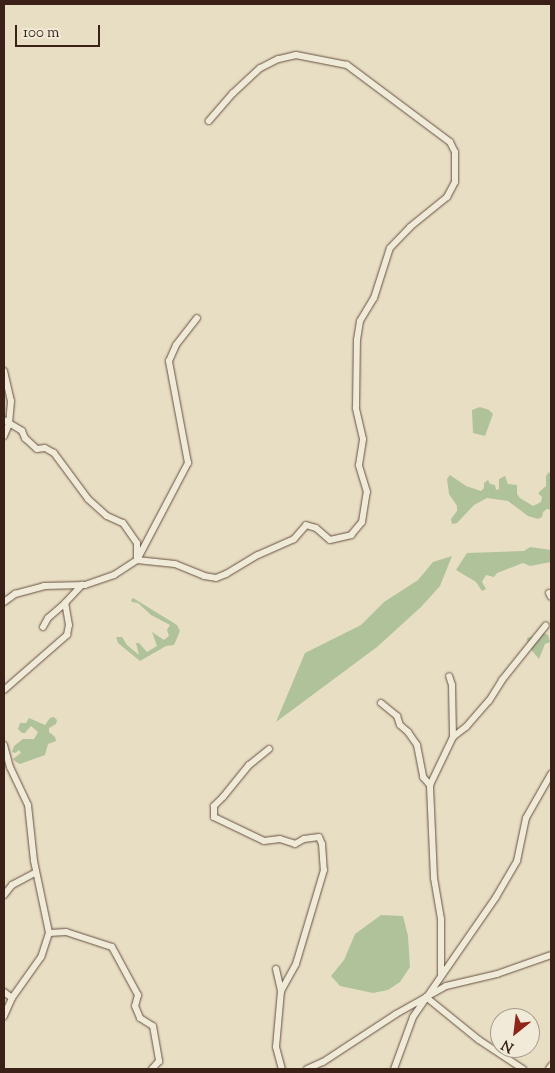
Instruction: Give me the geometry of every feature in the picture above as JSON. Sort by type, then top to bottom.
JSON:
[{"type":"street","points":[[137,560],[175,564],[204,576],[216,578],[258,555],[294,539],[306,525],[316,528],[330,540],[351,535],[362,522],[367,492],[359,465],[363,439],[356,408],[357,340],[360,321],[374,298],[390,248],[410,227],[447,197],[455,182],[455,152],[450,142],[364,76],[347,66],[323,59],[296,55],[278,59],[260,68],[233,93],[209,121]]},
{"type":"street","points":[[4,602],[15,594],[44,586],[82,585],[114,575],[137,560],[188,463],[170,361],[176,345],[197,318]]},
{"type":"street","points":[[4,371],[11,401],[4,436]]},
{"type":"street","points":[[6,422],[22,431],[25,438],[37,448],[45,448],[54,453],[88,499],[107,516],[123,523],[138,543],[137,560]]},
{"type":"street","points":[[43,627],[48,618],[82,585]]},
{"type":"street","points":[[4,690],[67,635],[69,625],[65,603]]},
{"type":"street","points":[[453,737],[466,727],[489,700],[502,680],[546,625]]},
{"type":"street","points":[[441,976],[440,919],[434,878],[430,785],[453,737],[452,685],[449,676]]},
{"type":"street","points":[[380,703],[397,716],[400,726],[408,732],[417,745],[423,777],[430,785]]},
{"type":"street","points":[[4,745],[4,752],[28,805],[36,872],[49,933],[47,945],[41,957],[12,998],[4,1016]]},
{"type":"street","points":[[269,749],[248,765],[214,806],[214,817],[264,841],[280,839],[294,844],[304,839],[319,837],[322,844],[324,870],[296,964],[281,991]]},
{"type":"street","points":[[394,1069],[413,1017],[496,897],[517,861],[526,818],[551,774]]},
{"type":"street","points":[[4,894],[12,885],[36,872]]},
{"type":"street","points":[[49,933],[66,932],[112,946],[138,995],[135,1006],[140,1018],[153,1026],[159,1061],[152,1069]]},
{"type":"street","points":[[307,1069],[323,1062],[446,986],[497,974],[551,955]]},
{"type":"street","points":[[276,969],[281,991],[276,1047],[282,1069]]},
{"type":"street","points":[[4,992],[12,998]]},
{"type":"street","points":[[426,997],[479,1040],[523,1069]]},
{"type":"green space","points":[[480,407],[489,410],[493,414],[485,436],[473,433],[472,410]]},
{"type":"green space","points":[[549,472],[551,474],[551,510],[547,509],[543,512],[542,517],[538,519],[528,516],[508,501],[487,498],[474,505],[457,523],[452,524],[451,519],[457,511],[457,506],[449,494],[447,479],[450,475],[466,486],[481,491],[484,488],[484,483],[488,480],[490,484],[495,485],[496,490],[499,489],[499,479],[505,476],[508,484],[517,485],[517,494],[520,498],[533,506],[541,502],[542,497],[538,493],[546,486],[546,476]]},
{"type":"green space","points":[[530,547],[551,550],[551,562],[530,566],[523,563],[497,573],[494,577],[486,575],[482,582],[486,589],[482,591],[476,582],[456,570],[467,553],[524,551]]},
{"type":"green space","points":[[452,556],[440,586],[421,607],[377,647],[276,722],[305,653],[361,625],[384,602],[418,580],[433,562]]},
{"type":"green space","points":[[133,598],[177,625],[180,631],[174,645],[166,646],[140,661],[118,643],[116,637],[122,637],[127,645],[139,655],[136,643],[139,643],[147,652],[157,646],[152,632],[164,640],[169,636],[167,630],[170,625],[151,615],[138,603],[132,602]]},
{"type":"green space","points":[[544,633],[548,635],[550,642],[545,644],[539,659],[528,646],[527,638]]},
{"type":"green space","points":[[54,717],[57,720],[56,724],[49,728],[49,732],[55,737],[56,741],[48,744],[45,755],[20,764],[16,762],[13,759],[21,753],[19,750],[15,753],[12,752],[14,746],[23,739],[34,739],[38,732],[31,726],[25,733],[22,733],[18,729],[20,723],[26,723],[29,718],[45,725],[50,718]]},
{"type":"green space","points":[[381,915],[403,916],[408,936],[410,967],[400,982],[388,990],[373,993],[340,986],[331,976],[344,960],[355,934]]}]
